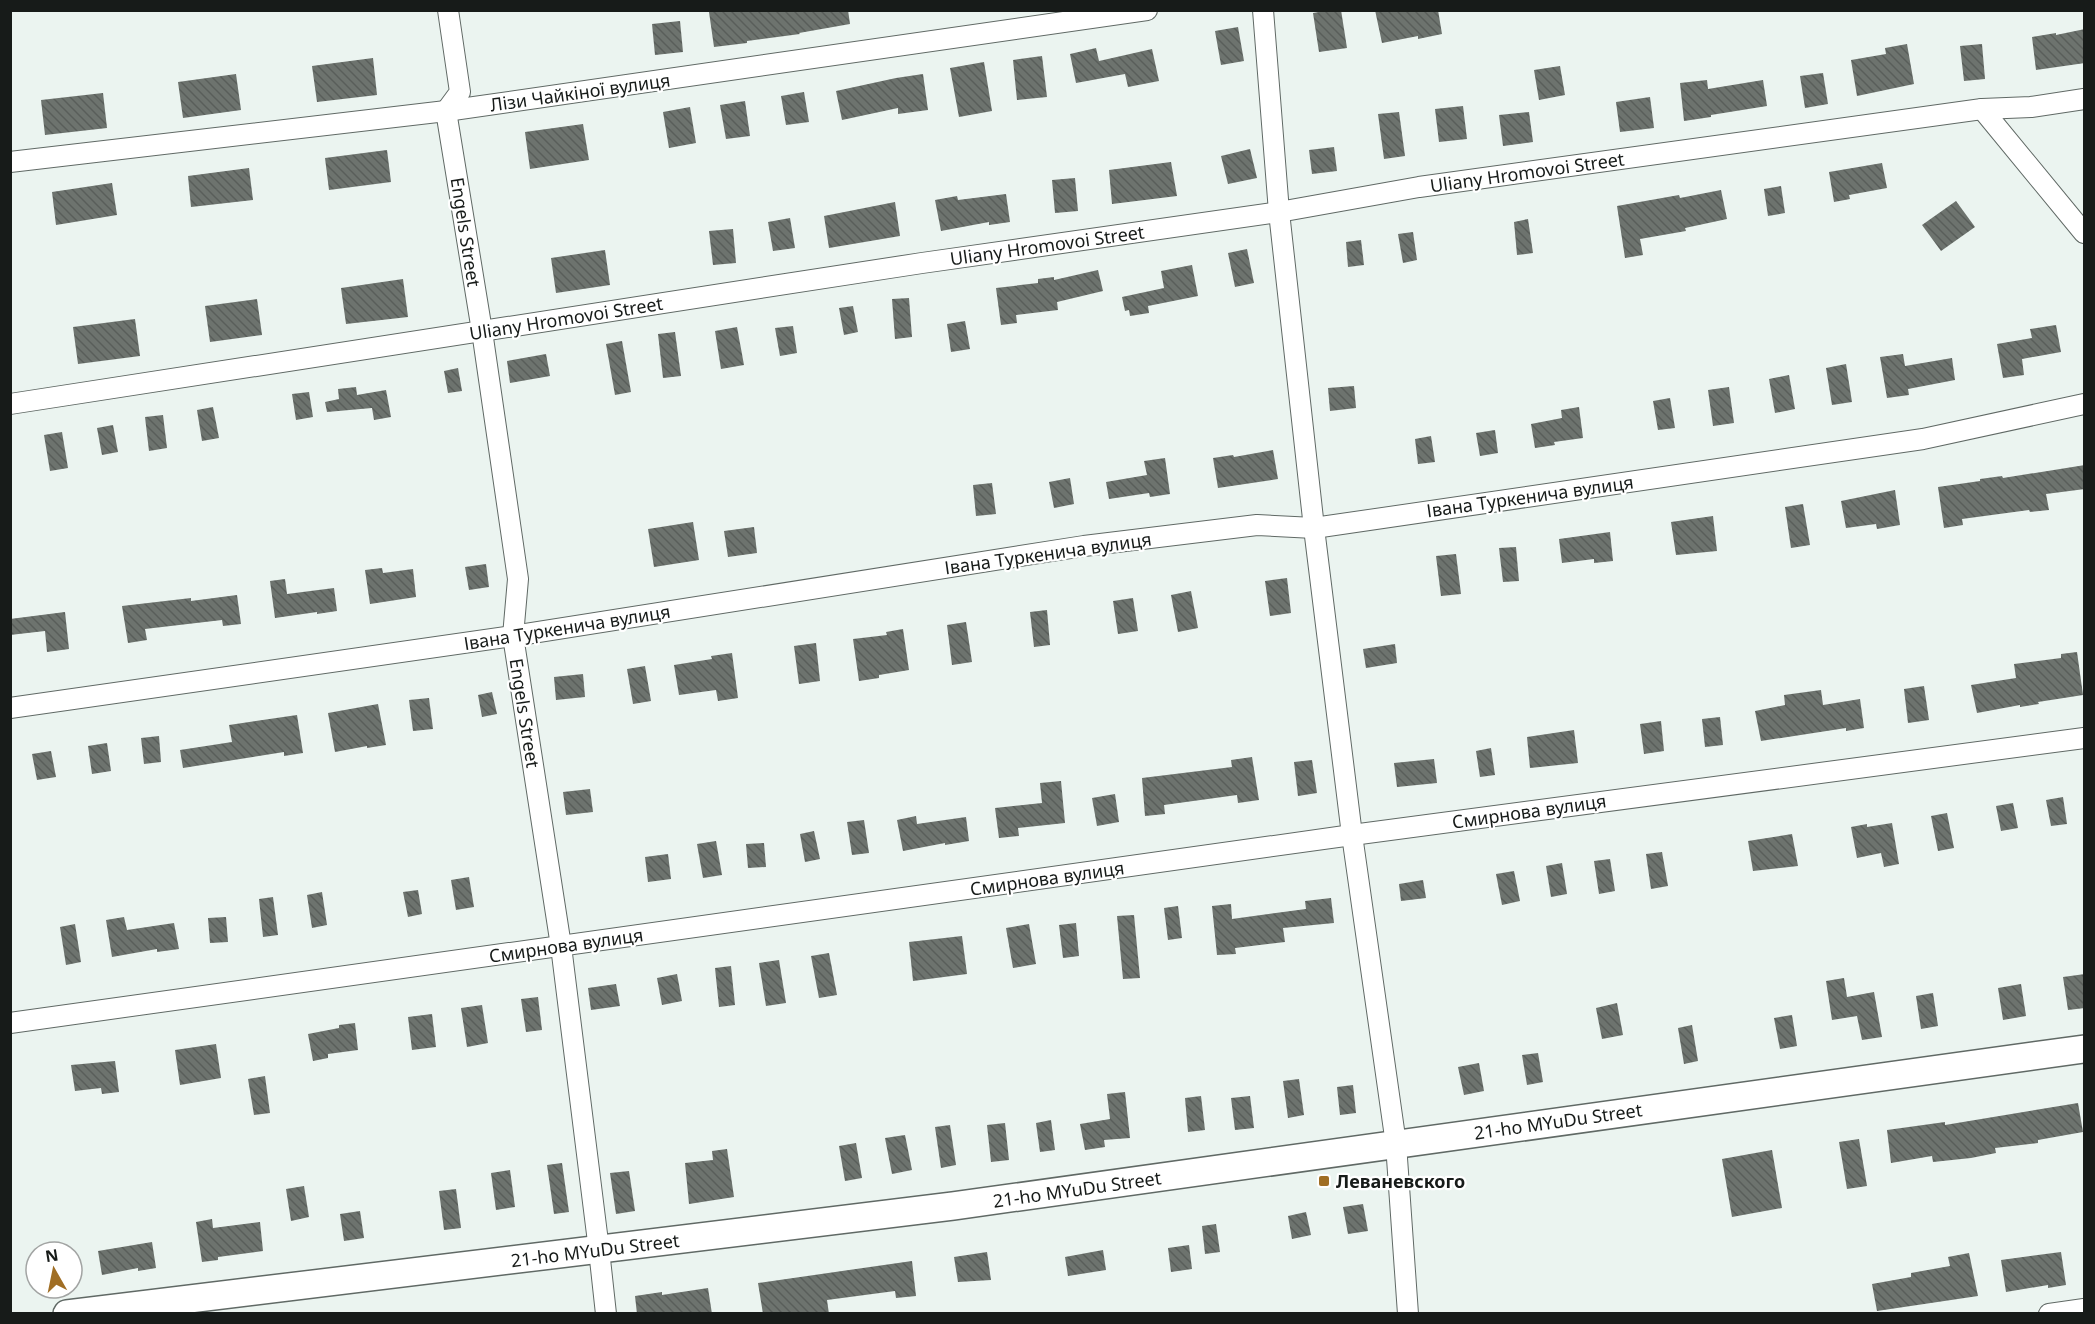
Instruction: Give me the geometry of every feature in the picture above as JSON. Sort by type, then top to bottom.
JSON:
[{"type":"street","points":[[446,111],[460,92],[448,10]]},
{"type":"street","name":"Лізи Чайкіної вулиця","points":[[10,162],[446,111],[1147,10]]},
{"type":"street","points":[[1263,10],[1279,212],[1314,528],[1352,835],[1396,1144],[1408,1314]]},
{"type":"street","name":"Uliany Hromovoi Street","points":[[10,404],[922,263],[1279,212],[1419,187],[1982,109],[2031,107],[2085,99]]},
{"type":"street","points":[[1982,109],[2085,233]]},
{"type":"street","name":"Engels Street","points":[[446,111],[482,331],[518,579],[513,636],[561,946],[600,1250],[606,1314]]},
{"type":"street","name":"Івана Туркенича вулиця","points":[[10,708],[513,636],[1084,546],[1257,525],[1314,528],[1923,439],[2085,404]]},
{"type":"street","name":"Смирнова вулиця","points":[[10,1023],[1352,835],[2085,738]]},
{"type":"street","name":"21-ho MYuDu Street","points":[[67,1314],[953,1206],[2085,1049]]},
{"type":"street","points":[[2049,1314],[2085,1309]]},
{"type":"building","points":[[721,10],[848,10],[850,24],[714,47],[709,12]]},
{"type":"building","points":[[1341,10],[1347,48],[1319,52],[1313,13]]},
{"type":"building","points":[[1375,10],[1438,10],[1442,34],[1382,43]]},
{"type":"building","points":[[680,21],[683,52],[655,55],[652,24]]},
{"type":"building","points":[[1238,27],[1244,61],[1221,65],[1215,31]]},
{"type":"building","points":[[2085,29],[2085,63],[2036,70],[2032,37]]},
{"type":"building","points":[[1907,44],[1914,84],[1857,96],[1851,60],[1886,54],[1885,48]]},
{"type":"building","points":[[1982,44],[1985,79],[1964,81],[1960,46]]},
{"type":"building","points":[[1096,48],[1099,61],[1152,49],[1159,81],[1128,87],[1125,74],[1076,83],[1070,54]]},
{"type":"building","points":[[1042,56],[1047,97],[1017,100],[1013,60]]},
{"type":"building","points":[[373,58],[377,95],[317,102],[312,66]]},
{"type":"building","points":[[984,62],[992,111],[959,117],[950,68]]},
{"type":"building","points":[[1560,66],[1565,95],[1539,100],[1534,70]]},
{"type":"building","points":[[1823,73],[1828,104],[1805,108],[1800,76]]},
{"type":"building","points":[[236,74],[241,110],[183,118],[178,82]]},
{"type":"building","points":[[923,74],[928,110],[898,114],[898,108],[842,120],[836,91]]},
{"type":"building","points":[[1707,80],[1708,89],[1763,80],[1767,106],[1684,121],[1680,83]]},
{"type":"building","points":[[804,92],[809,122],[786,125],[781,96]]},
{"type":"building","points":[[103,93],[107,128],[45,135],[41,100]]},
{"type":"building","points":[[1650,97],[1654,128],[1620,132],[1616,102]]},
{"type":"building","points":[[745,101],[750,136],[726,139],[720,105]]},
{"type":"building","points":[[1463,106],[1467,139],[1439,142],[1435,109]]},
{"type":"building","points":[[690,107],[696,143],[669,148],[663,112]]},
{"type":"building","points":[[1399,112],[1405,156],[1384,159],[1378,114]]},
{"type":"building","points":[[1529,112],[1533,142],[1503,146],[1499,115]]},
{"type":"building","points":[[583,124],[589,160],[530,169],[525,132]]},
{"type":"building","points":[[1334,147],[1337,171],[1312,174],[1309,150]]},
{"type":"building","points":[[1250,149],[1257,178],[1228,184],[1221,156]]},
{"type":"building","points":[[387,150],[391,182],[329,190],[325,158]]},
{"type":"building","points":[[1171,162],[1177,196],[1112,204],[1109,170]]},
{"type":"building","points":[[1882,163],[1887,188],[1849,195],[1850,199],[1834,202],[1829,172]]},
{"type":"building","points":[[249,168],[253,200],[191,207],[188,176]]},
{"type":"building","points":[[1075,178],[1078,211],[1055,213],[1052,180]]},
{"type":"building","points":[[112,183],[117,215],[56,225],[52,192]]},
{"type":"building","points":[[1781,186],[1785,213],[1768,216],[1764,189]]},
{"type":"building","points":[[1721,190],[1727,219],[1685,228],[1686,231],[1640,239],[1643,255],[1625,258],[1617,206]]},
{"type":"building","points":[[1006,194],[1010,222],[989,225],[989,222],[941,231],[935,200],[957,196],[958,200]]},
{"type":"building","points":[[1956,201],[1975,227],[1941,251],[1922,225]]},
{"type":"building","points":[[895,202],[900,236],[829,248],[824,216]]},
{"type":"building","points":[[790,218],[795,248],[773,251],[768,222]]},
{"type":"building","points":[[1528,219],[1533,253],[1517,255],[1514,222]]},
{"type":"building","points":[[733,229],[736,263],[713,265],[709,231]]},
{"type":"building","points":[[1413,232],[1417,260],[1403,263],[1398,234]]},
{"type":"building","points":[[1361,240],[1364,265],[1348,267],[1346,242]]},
{"type":"building","points":[[1247,249],[1254,283],[1235,287],[1228,253]]},
{"type":"building","points":[[605,250],[610,285],[556,293],[551,258]]},
{"type":"building","points":[[1192,265],[1198,296],[1148,306],[1149,313],[1130,316],[1129,310],[1125,311],[1122,297],[1164,288],[1161,271]]},
{"type":"building","points":[[1098,270],[1103,291],[1057,302],[1058,310],[1016,315],[1017,323],[1001,325],[996,288],[1038,283],[1038,279],[1054,277],[1054,280]]},
{"type":"building","points":[[403,279],[408,317],[346,324],[341,288]]},
{"type":"building","points":[[909,298],[912,337],[895,339],[892,299]]},
{"type":"building","points":[[257,299],[262,335],[210,342],[205,306]]},
{"type":"building","points":[[853,306],[858,332],[844,335],[839,308]]},
{"type":"building","points":[[135,319],[140,356],[78,364],[73,327]]},
{"type":"building","points":[[965,321],[970,349],[951,352],[947,324]]},
{"type":"building","points":[[2056,325],[2061,352],[2022,359],[2024,375],[2003,378],[1997,344],[2032,338],[2030,329]]},
{"type":"building","points":[[793,326],[797,353],[780,356],[775,328]]},
{"type":"building","points":[[737,327],[744,365],[721,369],[715,331]]},
{"type":"building","points":[[675,332],[681,376],[663,378],[658,334]]},
{"type":"building","points":[[622,341],[631,392],[615,395],[606,344]]},
{"type":"building","points":[[546,354],[550,376],[510,383],[507,361]]},
{"type":"building","points":[[1903,354],[1905,366],[1952,358],[1955,380],[1908,389],[1909,395],[1887,398],[1880,357]]},
{"type":"building","points":[[1846,364],[1852,402],[1832,405],[1826,368]]},
{"type":"building","points":[[458,368],[462,391],[448,393],[444,371]]},
{"type":"building","points":[[1789,375],[1795,409],[1775,413],[1769,379]]},
{"type":"building","points":[[1354,386],[1356,408],[1330,411],[1328,388]]},
{"type":"building","points":[[356,387],[357,395],[386,390],[391,417],[374,420],[372,408],[327,412],[325,402],[339,399],[338,389]]},
{"type":"building","points":[[1729,387],[1734,423],[1713,426],[1708,390]]},
{"type":"building","points":[[309,392],[313,417],[296,420],[292,394]]},
{"type":"building","points":[[1670,398],[1675,428],[1658,430],[1653,401]]},
{"type":"building","points":[[213,407],[219,438],[202,441],[197,410]]},
{"type":"building","points":[[1579,407],[1583,438],[1554,442],[1555,445],[1535,448],[1531,424],[1562,418],[1561,410]]},
{"type":"building","points":[[163,415],[167,448],[149,451],[145,417]]},
{"type":"building","points":[[113,425],[118,452],[102,455],[97,428]]},
{"type":"building","points":[[1495,430],[1498,453],[1480,456],[1476,433]]},
{"type":"building","points":[[62,432],[68,468],[50,471],[44,435]]},
{"type":"building","points":[[1431,436],[1435,462],[1418,464],[1415,439]]},
{"type":"building","points":[[1273,450],[1278,479],[1218,488],[1213,458]]},
{"type":"building","points":[[1165,458],[1170,494],[1150,497],[1149,493],[1109,499],[1106,482],[1147,475],[1144,461]]},
{"type":"building","points":[[2085,465],[2085,489],[2046,494],[2049,510],[2030,512],[2029,510],[1962,519],[1963,525],[1944,528],[1938,487]]},
{"type":"building","points":[[1070,478],[1074,504],[1054,508],[1049,482]]},
{"type":"building","points":[[992,483],[996,514],[976,516],[973,485]]},
{"type":"building","points":[[1895,490],[1900,525],[1877,529],[1876,524],[1846,528],[1841,501]]},
{"type":"building","points":[[1803,504],[1810,545],[1791,548],[1785,507]]},
{"type":"building","points":[[1713,516],[1717,551],[1676,555],[1671,522]]},
{"type":"building","points":[[693,522],[699,560],[654,567],[648,529]]},
{"type":"building","points":[[754,527],[757,553],[728,557],[724,531]]},
{"type":"building","points":[[1610,532],[1613,561],[1594,563],[1594,559],[1562,563],[1559,539]]},
{"type":"building","points":[[1516,547],[1519,581],[1503,582],[1499,548]]},
{"type":"building","points":[[1456,554],[1461,594],[1441,596],[1436,556]]},
{"type":"building","points":[[486,564],[489,587],[469,590],[465,567]]},
{"type":"building","points":[[382,568],[383,573],[413,569],[416,597],[370,604],[365,570]]},
{"type":"building","points":[[1287,578],[1291,613],[1270,616],[1265,581]]},
{"type":"building","points":[[285,579],[287,594],[334,588],[337,611],[275,618],[270,581]]},
{"type":"building","points":[[1191,591],[1198,628],[1178,632],[1171,595]]},
{"type":"building","points":[[237,595],[241,624],[223,626],[222,620],[145,629],[147,640],[128,643],[122,606]]},
{"type":"building","points":[[1133,598],[1138,631],[1118,634],[1113,601]]},
{"type":"building","points":[[1047,610],[1050,645],[1034,647],[1030,612]]},
{"type":"building","points":[[65,612],[69,649],[47,652],[45,631],[10,635],[10,619]]},
{"type":"building","points":[[966,622],[972,662],[952,665],[947,625]]},
{"type":"building","points":[[903,629],[909,670],[859,681],[853,639],[887,635],[886,632]]},
{"type":"building","points":[[816,643],[820,681],[799,684],[794,646]]},
{"type":"building","points":[[1395,644],[1397,663],[1366,668],[1363,649]]},
{"type":"building","points":[[2077,652],[2083,695],[1977,713],[1971,685],[2016,678],[2014,664],[2061,658],[2061,654]]},
{"type":"building","points":[[732,653],[738,698],[718,701],[716,690],[679,695],[674,665],[712,659],[711,656]]},
{"type":"building","points":[[645,666],[651,701],[633,704],[627,669]]},
{"type":"building","points":[[583,674],[585,697],[556,700],[554,677]]},
{"type":"building","points":[[1924,686],[1929,720],[1908,723],[1904,689]]},
{"type":"building","points":[[1821,690],[1823,705],[1860,699],[1864,728],[1846,731],[1846,728],[1761,741],[1755,711],[1785,705],[1784,695]]},
{"type":"building","points":[[492,692],[497,714],[482,717],[478,695]]},
{"type":"building","points":[[429,698],[433,729],[413,731],[409,700]]},
{"type":"building","points":[[378,704],[386,745],[335,752],[328,713]]},
{"type":"building","points":[[297,715],[303,753],[284,756],[284,752],[183,768],[180,750],[232,742],[229,725]]},
{"type":"building","points":[[1720,717],[1723,745],[1705,747],[1702,719]]},
{"type":"building","points":[[1661,721],[1664,751],[1644,754],[1640,724]]},
{"type":"building","points":[[1574,730],[1578,763],[1530,768],[1527,737]]},
{"type":"building","points":[[159,736],[161,762],[144,764],[141,738]]},
{"type":"building","points":[[107,743],[111,771],[92,774],[88,746]]},
{"type":"building","points":[[1491,748],[1495,775],[1480,777],[1476,751]]},
{"type":"building","points":[[51,751],[56,777],[37,780],[32,754]]},
{"type":"building","points":[[1252,757],[1259,800],[1238,803],[1237,795],[1164,805],[1165,814],[1145,816],[1142,778],[1232,767],[1231,760]]},
{"type":"building","points":[[1434,759],[1437,783],[1397,787],[1394,763]]},
{"type":"building","points":[[1312,760],[1317,793],[1298,796],[1294,762]]},
{"type":"building","points":[[1061,781],[1065,823],[1018,828],[1019,836],[999,838],[995,808],[1042,803],[1040,783]]},
{"type":"building","points":[[590,789],[593,812],[566,815],[563,792]]},
{"type":"building","points":[[1115,794],[1119,822],[1097,826],[1092,798]]},
{"type":"building","points":[[2063,797],[2067,824],[2051,826],[2046,800]]},
{"type":"building","points":[[2013,803],[2018,828],[2001,831],[1996,806]]},
{"type":"building","points":[[1947,813],[1954,848],[1938,851],[1931,816]]},
{"type":"building","points":[[916,816],[917,824],[966,817],[969,841],[903,851],[897,820]]},
{"type":"building","points":[[864,820],[869,853],[852,855],[847,822]]},
{"type":"building","points":[[1892,823],[1899,864],[1884,867],[1881,853],[1857,858],[1851,827]]},
{"type":"building","points":[[814,831],[820,859],[805,862],[800,834]]},
{"type":"building","points":[[1792,834],[1798,866],[1753,871],[1748,841]]},
{"type":"building","points":[[716,841],[722,875],[703,878],[697,844]]},
{"type":"building","points":[[764,843],[766,867],[748,868],[746,844]]},
{"type":"building","points":[[1662,852],[1668,886],[1651,889],[1646,854]]},
{"type":"building","points":[[668,854],[671,879],[648,882],[645,857]]},
{"type":"building","points":[[1610,859],[1615,891],[1599,894],[1594,861]]},
{"type":"building","points":[[1562,863],[1567,894],[1551,897],[1546,866]]},
{"type":"building","points":[[1514,871],[1520,901],[1502,905],[1496,874]]},
{"type":"building","points":[[469,877],[474,907],[456,910],[451,880]]},
{"type":"building","points":[[1423,880],[1426,898],[1401,901],[1399,884]]},
{"type":"building","points":[[418,890],[422,914],[408,917],[403,892]]},
{"type":"building","points":[[322,892],[327,925],[312,928],[307,895]]},
{"type":"building","points":[[273,897],[278,935],[263,937],[259,899]]},
{"type":"building","points":[[1331,898],[1334,923],[1283,928],[1285,942],[1235,948],[1236,954],[1217,955],[1212,906],[1231,904],[1232,919],[1306,909],[1305,901]]},
{"type":"building","points":[[1178,906],[1182,938],[1168,940],[1164,908]]},
{"type":"building","points":[[1134,915],[1140,978],[1123,979],[1117,916]]},
{"type":"building","points":[[124,917],[127,930],[174,923],[179,949],[157,952],[157,949],[112,957],[106,920]]},
{"type":"building","points":[[226,917],[228,942],[210,943],[208,918]]},
{"type":"building","points":[[1076,923],[1079,956],[1063,958],[1059,925]]},
{"type":"building","points":[[75,924],[81,962],[66,965],[60,927]]},
{"type":"building","points":[[1029,924],[1036,964],[1013,968],[1006,928]]},
{"type":"building","points":[[962,936],[967,974],[913,981],[909,942]]},
{"type":"building","points":[[829,953],[837,995],[819,998],[811,956]]},
{"type":"building","points":[[779,960],[786,1003],[766,1006],[759,963]]},
{"type":"building","points":[[731,966],[735,1005],[719,1007],[715,968]]},
{"type":"building","points":[[677,974],[682,1001],[662,1005],[657,978]]},
{"type":"building","points":[[2085,974],[2085,1008],[2068,1010],[2063,977]]},
{"type":"building","points":[[1844,978],[1847,997],[1874,992],[1882,1037],[1862,1040],[1857,1016],[1832,1020],[1826,981]]},
{"type":"building","points":[[616,984],[620,1006],[591,1010],[588,988]]},
{"type":"building","points":[[2021,984],[2026,1016],[2003,1020],[1998,988]]},
{"type":"building","points":[[1933,993],[1938,1026],[1921,1029],[1916,996]]},
{"type":"building","points":[[538,997],[542,1030],[526,1032],[521,999]]},
{"type":"building","points":[[1617,1003],[1623,1035],[1602,1039],[1596,1008]]},
{"type":"building","points":[[482,1005],[488,1043],[467,1047],[461,1008]]},
{"type":"building","points":[[432,1014],[436,1047],[412,1050],[408,1017]]},
{"type":"building","points":[[1792,1015],[1797,1046],[1780,1049],[1774,1018]]},
{"type":"building","points":[[355,1023],[358,1050],[328,1054],[328,1058],[313,1061],[308,1034]]},
{"type":"building","points":[[1692,1025],[1698,1061],[1684,1064],[1678,1028]]},
{"type":"building","points":[[216,1044],[221,1078],[180,1085],[175,1050]]},
{"type":"building","points":[[1538,1053],[1543,1082],[1527,1085],[1522,1055]]},
{"type":"building","points":[[115,1061],[119,1092],[102,1094],[101,1088],[75,1091],[71,1065]]},
{"type":"building","points":[[1479,1063],[1484,1091],[1464,1095],[1458,1067]]},
{"type":"building","points":[[265,1076],[270,1113],[254,1115],[248,1079]]},
{"type":"building","points":[[1299,1079],[1304,1115],[1288,1118],[1283,1081]]},
{"type":"building","points":[[1353,1085],[1356,1113],[1340,1115],[1337,1087]]},
{"type":"building","points":[[1125,1092],[1130,1138],[1104,1140],[1105,1147],[1085,1150],[1080,1124],[1110,1119],[1107,1094]]},
{"type":"building","points":[[1201,1096],[1205,1130],[1188,1132],[1185,1098]]},
{"type":"building","points":[[1250,1096],[1254,1128],[1235,1130],[1231,1098]]},
{"type":"building","points":[[2078,1103],[2083,1132],[2038,1140],[2038,1143],[1995,1148],[1996,1153],[1971,1158],[1933,1162],[1932,1156],[1891,1163],[1887,1130],[1945,1122],[1945,1125]]},
{"type":"building","points":[[1051,1120],[1055,1150],[1040,1152],[1036,1123]]},
{"type":"building","points":[[1005,1123],[1009,1160],[991,1162],[987,1125]]},
{"type":"building","points":[[950,1125],[956,1165],[941,1168],[935,1127]]},
{"type":"building","points":[[905,1135],[912,1170],[892,1174],[885,1138]]},
{"type":"building","points":[[1859,1139],[1867,1186],[1847,1189],[1839,1142]]},
{"type":"building","points":[[856,1143],[862,1178],[845,1181],[839,1146]]},
{"type":"building","points":[[727,1149],[734,1197],[689,1204],[685,1163],[713,1160],[712,1151]]},
{"type":"building","points":[[1772,1150],[1782,1208],[1732,1217],[1722,1159]]},
{"type":"building","points":[[562,1163],[569,1212],[554,1214],[547,1165]]},
{"type":"building","points":[[510,1170],[515,1207],[496,1210],[491,1173]]},
{"type":"building","points":[[629,1171],[635,1211],[616,1214],[610,1173]]},
{"type":"building","points":[[304,1186],[309,1217],[291,1221],[286,1189]]},
{"type":"building","points":[[456,1189],[461,1228],[444,1230],[439,1191]]},
{"type":"building","points":[[1363,1204],[1368,1231],[1348,1234],[1343,1207]]},
{"type":"building","points":[[360,1211],[364,1238],[344,1241],[340,1214]]},
{"type":"building","points":[[1306,1212],[1311,1235],[1292,1239],[1288,1216]]},
{"type":"building","points":[[212,1219],[213,1228],[260,1222],[263,1251],[218,1257],[218,1260],[202,1262],[196,1222]]},
{"type":"building","points":[[1216,1224],[1220,1252],[1205,1254],[1202,1226]]},
{"type":"building","points":[[152,1242],[156,1268],[138,1271],[138,1268],[102,1275],[98,1251]]},
{"type":"building","points":[[1189,1245],[1192,1269],[1171,1272],[1168,1248]]},
{"type":"building","points":[[1103,1250],[1106,1270],[1068,1276],[1065,1257]]},
{"type":"building","points":[[987,1252],[991,1280],[958,1282],[954,1257]]},
{"type":"building","points":[[2061,1252],[2066,1285],[2048,1288],[2048,1285],[2006,1292],[2001,1260]]},
{"type":"building","points":[[1969,1253],[1978,1296],[1877,1311],[1872,1284],[1911,1277],[1911,1273],[1950,1266],[1948,1257]]},
{"type":"building","points":[[912,1261],[916,1296],[896,1298],[895,1291],[827,1300],[829,1314],[763,1314],[758,1283]]},
{"type":"building","points":[[708,1288],[712,1314],[637,1314],[635,1296],[662,1292],[662,1295]]},
{"type":"place","name":"Леваневского","points":[[1324,1181]]}]
